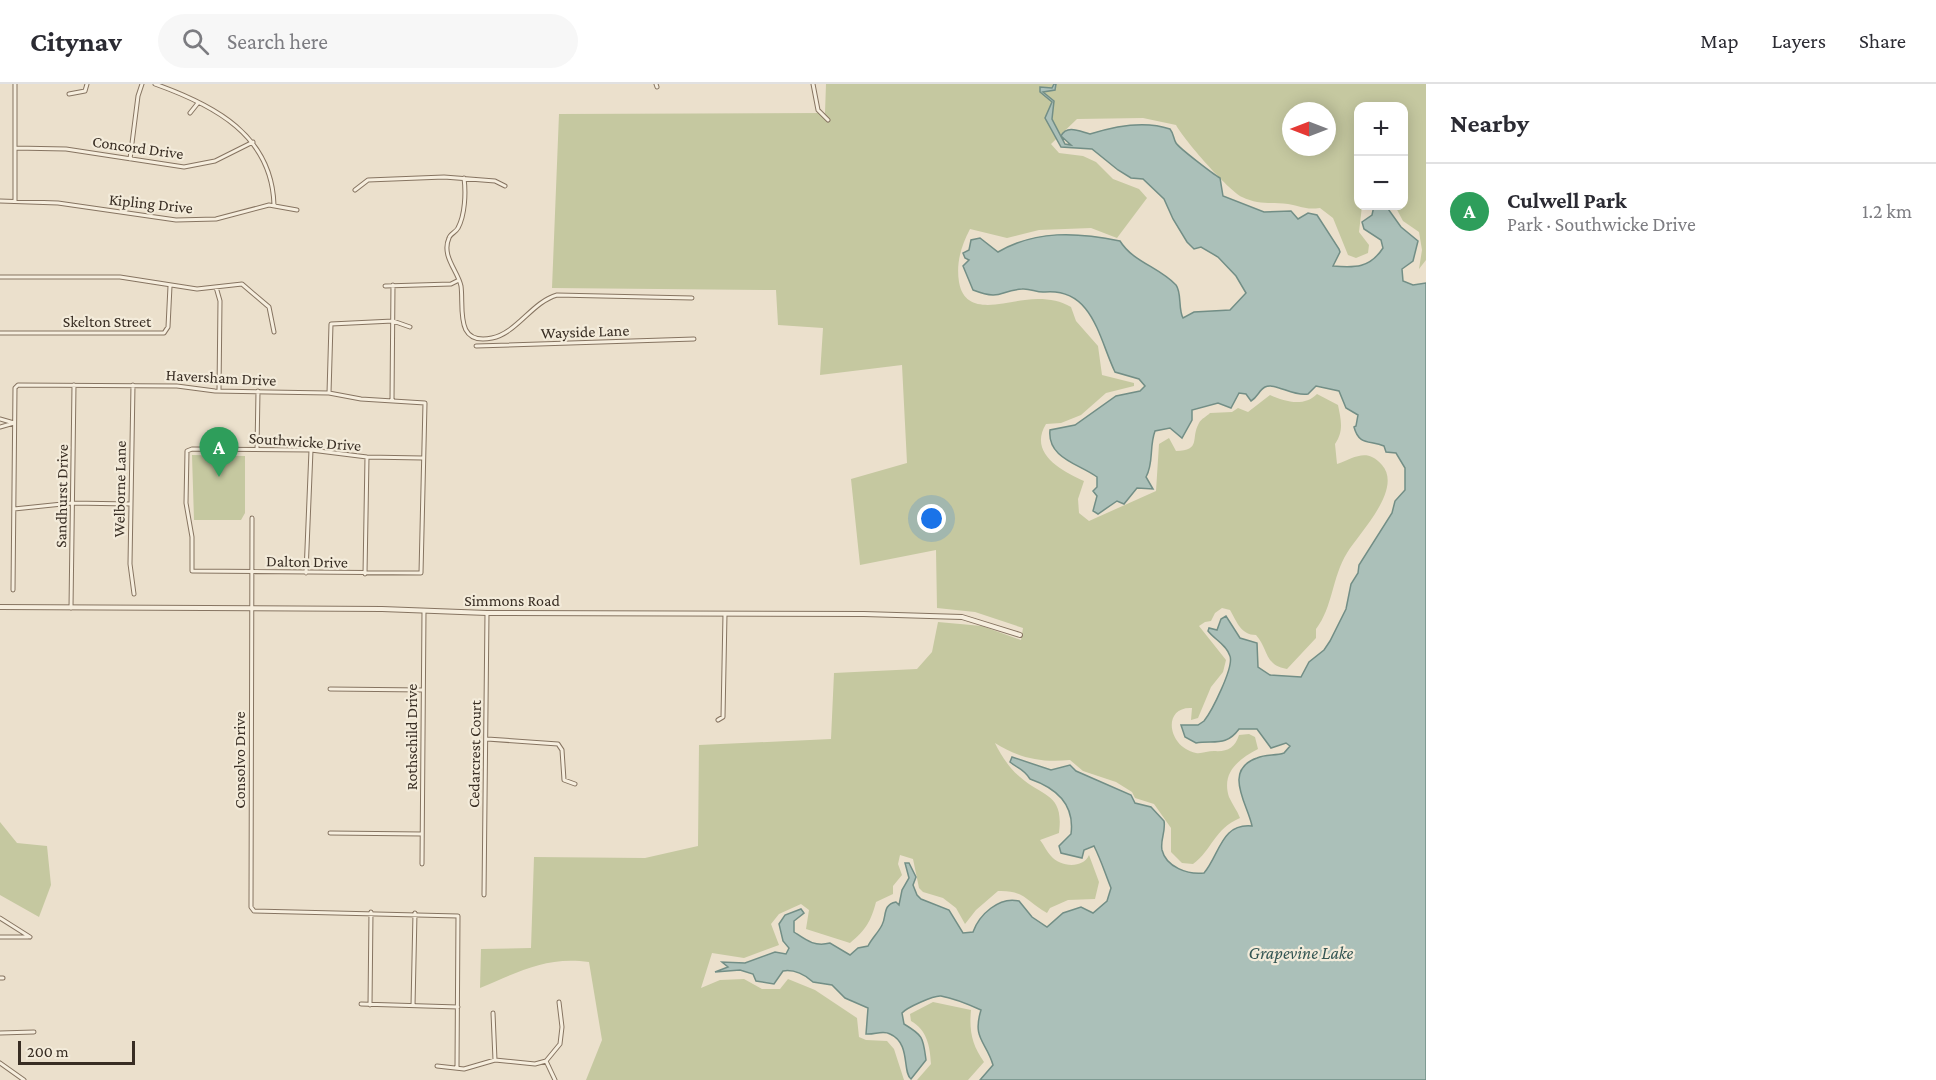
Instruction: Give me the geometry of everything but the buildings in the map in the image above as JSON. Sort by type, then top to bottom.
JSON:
[{"type":"street","points":[[15,84],[15,201]]},
{"type":"street","points":[[69,94],[85,90],[87,84]]},
{"type":"street","points":[[130,159],[138,96],[142,84]]},
{"type":"street","points":[[155,84],[175,90],[240,127],[253,142],[271,175],[274,206]]},
{"type":"street","points":[[813,84],[818,110],[828,120]]},
{"type":"street","points":[[190,113],[198,103]]},
{"type":"street","name":"Concord Drive","points":[[15,148],[66,149],[184,167],[204,165],[231,155],[253,142]]},
{"type":"street","points":[[356,190],[368,180],[464,178],[495,181],[505,186]]},
{"type":"street","points":[[464,178],[464,204],[459,227],[449,237],[448,247],[451,267],[459,280],[462,320],[471,335],[479,338],[496,337],[541,302],[557,295],[692,298]]},
{"type":"street","name":"Kipling Drive","points":[[0,201],[58,203],[176,220],[216,219],[274,206],[297,210]]},
{"type":"street","points":[[0,277],[120,277],[197,289],[242,284],[258,296],[272,312],[274,332]]},
{"type":"street","points":[[385,286],[451,284],[459,280]]},
{"type":"street","points":[[392,400],[393,285]]},
{"type":"street","name":"Skelton Street","points":[[0,333],[164,333],[168,327],[170,286]]},
{"type":"street","points":[[216,287],[220,301],[219,391]]},
{"type":"street","points":[[329,393],[331,324],[393,321],[410,327]]},
{"type":"street","name":"Wayside Lane","points":[[477,346],[694,339]]},
{"type":"street","name":"Haversham Drive","points":[[15,423],[15,386],[177,386],[219,391],[329,393],[361,399],[425,403],[422,458]]},
{"type":"street","name":"Sandhurst Drive","points":[[71,608],[74,386]]},
{"type":"street","name":"Welborne Lane","points":[[133,386],[130,564],[134,594]]},
{"type":"street","points":[[257,449],[258,391]]},
{"type":"street","points":[[0,419],[15,423]]},
{"type":"street","points":[[0,427],[15,423]]},
{"type":"street","points":[[13,590],[15,423]]},
{"type":"street","name":"Southwicke Drive","points":[[192,571],[192,529],[186,503],[187,451],[196,448],[311,450],[367,457],[422,458]]},
{"type":"street","points":[[306,573],[311,450]]},
{"type":"street","points":[[365,574],[367,457]]},
{"type":"street","name":"Dalton Drive","points":[[192,571],[421,573],[422,458]]},
{"type":"street","points":[[14,509],[72,503],[131,504]]},
{"type":"street","name":"Consolvo Drive","points":[[252,518],[250,902],[255,910],[371,912]]},
{"type":"street","name":"Simmons Road","points":[[0,607],[424,610],[487,613],[850,613],[962,617],[1020,635]]},
{"type":"street","name":"Rothschild Drive","points":[[422,864],[424,610]]},
{"type":"street","name":"Cedarcrest Court","points":[[484,895],[487,613]]},
{"type":"street","points":[[718,720],[723,717],[725,614]]},
{"type":"street","points":[[330,689],[423,690]]},
{"type":"street","points":[[486,739],[558,744],[562,750],[564,780],[575,784]]},
{"type":"street","points":[[330,833],[422,834]]},
{"type":"street","points":[[370,1005],[371,912],[458,916],[457,1067]]},
{"type":"street","points":[[412,1006],[415,913]]},
{"type":"street","points":[[0,918],[30,937],[0,937]]},
{"type":"street","points":[[437,1066],[471,1067],[495,1060],[535,1064],[546,1061],[560,1044],[562,1027],[559,1002]]},
{"type":"street","points":[[361,1005],[458,1007]]},
{"type":"street","points":[[494,1013],[495,1060]]},
{"type":"street","points":[[0,1033],[34,1032]]},
{"type":"street","points":[[546,1061],[555,1080]]},
{"type":"street","points":[[0,1063],[24,1080]]},
{"type":"green space","points":[[826,84],[1426,84],[1426,260],[1419,269],[1422,250],[1419,232],[1403,221],[1397,210],[1408,210],[1408,102],[1354,102],[1354,210],[1362,210],[1359,232],[1369,245],[1368,253],[1356,258],[1348,255],[1333,218],[1320,208],[1259,202],[1242,197],[1235,193],[1207,164],[1176,125],[1143,118],[1077,119],[1051,144],[1059,153],[1083,156],[1096,162],[1113,179],[1139,189],[1147,198],[1117,238],[1091,228],[1039,230],[1007,238],[970,229],[962,248],[958,275],[963,293],[969,300],[986,305],[1043,299],[1071,307],[1076,321],[1098,346],[1102,375],[1134,383],[1134,386],[1106,393],[1081,415],[1061,423],[1046,424],[1042,434],[1041,444],[1050,460],[1066,472],[1084,481],[1078,499],[1079,513],[1089,521],[1156,491],[1159,444],[1169,438],[1176,451],[1189,448],[1194,443],[1199,423],[1210,413],[1232,412],[1238,408],[1248,412],[1270,395],[1282,400],[1301,402],[1317,394],[1338,405],[1341,425],[1340,435],[1335,444],[1337,464],[1355,457],[1371,456],[1382,465],[1387,475],[1387,486],[1384,498],[1377,510],[1342,562],[1326,611],[1316,629],[1316,638],[1287,669],[1274,664],[1256,635],[1243,630],[1230,610],[1222,608],[1215,613],[1211,621],[1199,626],[1226,660],[1223,672],[1211,687],[1198,718],[1191,720],[1192,708],[1182,709],[1176,713],[1172,720],[1174,736],[1186,749],[1200,753],[1227,750],[1233,746],[1239,735],[1249,734],[1255,737],[1258,749],[1233,767],[1227,780],[1229,797],[1240,818],[1224,828],[1193,864],[1182,863],[1171,852],[1171,828],[1154,804],[1135,798],[1132,792],[1116,782],[1083,771],[1070,760],[1049,761],[1031,758],[995,743],[1016,774],[1055,803],[1060,820],[1059,833],[1040,840],[1055,860],[1071,865],[1082,863],[1089,855],[1099,882],[1095,899],[1068,900],[1050,908],[1047,913],[1014,892],[998,891],[976,910],[965,924],[956,908],[943,898],[923,892],[919,888],[913,859],[900,855],[898,864],[902,875],[893,886],[893,894],[876,902],[867,925],[850,943],[806,929],[809,910],[801,904],[779,914],[771,924],[779,945],[744,958],[712,953],[701,988],[720,980],[744,979],[762,989],[780,989],[788,979],[815,990],[857,1018],[859,1037],[866,1040],[887,1041],[894,1049],[904,1080],[586,1080],[602,1040],[589,962],[546,963],[480,988],[481,949],[531,948],[534,857],[645,858],[698,846],[699,745],[831,739],[834,673],[917,669],[932,652],[938,622],[982,626],[1021,640],[1023,628],[975,612],[937,608],[936,550],[860,565],[851,479],[907,463],[902,365],[820,375],[823,328],[778,325],[776,290],[552,288],[559,114],[825,113]]},
{"type":"green space","points":[[192,455],[245,456],[245,513],[241,520],[194,520]]},
{"type":"green space","points":[[0,822],[17,843],[47,846],[51,885],[39,917],[0,895]]},
{"type":"green space","points":[[933,1002],[971,1010],[972,1038],[984,1062],[968,1080],[917,1080],[931,1064],[931,1057],[927,1039],[921,1029],[911,1021],[910,1014]]},
{"type":"water","name":"Grapevine Lake","points":[[1056,84],[1055,90],[1043,92],[1054,101],[1052,119],[1065,144],[1071,145],[1061,136],[1067,130],[1090,134],[1140,125],[1170,129],[1178,146],[1220,178],[1223,196],[1264,212],[1291,211],[1298,219],[1308,213],[1317,215],[1340,252],[1333,266],[1361,265],[1378,255],[1383,248],[1381,240],[1364,229],[1362,222],[1372,215],[1373,210],[1389,210],[1401,227],[1418,241],[1413,261],[1402,269],[1403,281],[1413,285],[1426,283],[1426,1080],[980,1080],[993,1065],[979,1034],[981,1010],[941,996],[920,1002],[902,1013],[904,1024],[921,1038],[926,1060],[911,1079],[908,1075],[904,1050],[897,1038],[884,1032],[866,1034],[868,1008],[845,998],[832,985],[813,982],[791,971],[783,971],[774,984],[756,981],[753,974],[740,970],[715,972],[728,967],[722,962],[745,963],[775,952],[786,954],[789,948],[783,941],[779,924],[785,915],[801,909],[804,913],[794,921],[794,932],[806,940],[819,944],[830,943],[850,955],[858,948],[868,946],[882,925],[889,906],[896,902],[899,905],[902,890],[909,878],[905,863],[909,863],[916,877],[913,885],[917,895],[921,899],[949,910],[963,933],[973,932],[985,913],[1004,901],[1019,901],[1032,917],[1047,927],[1063,913],[1081,907],[1093,913],[1107,901],[1111,888],[1094,846],[1084,850],[1082,858],[1061,853],[1059,846],[1071,834],[1070,814],[1067,806],[1055,792],[1030,779],[1010,762],[1012,757],[1051,770],[1070,765],[1076,771],[1131,795],[1135,803],[1151,807],[1164,821],[1162,850],[1168,861],[1178,869],[1191,873],[1204,873],[1227,835],[1242,826],[1252,826],[1240,789],[1241,771],[1257,758],[1284,753],[1290,746],[1286,743],[1271,748],[1257,729],[1239,729],[1234,735],[1219,742],[1196,743],[1185,737],[1181,725],[1198,725],[1204,721],[1217,699],[1229,669],[1230,656],[1223,645],[1208,631],[1209,628],[1217,630],[1221,619],[1226,616],[1240,638],[1257,643],[1258,667],[1270,675],[1301,677],[1309,662],[1324,650],[1330,641],[1346,609],[1351,584],[1358,573],[1359,565],[1392,513],[1395,501],[1405,490],[1405,468],[1396,453],[1386,452],[1384,446],[1362,440],[1359,437],[1354,427],[1358,415],[1346,408],[1339,391],[1316,386],[1308,394],[1302,394],[1269,386],[1263,388],[1251,401],[1246,394],[1239,393],[1231,408],[1218,403],[1192,410],[1192,420],[1182,438],[1170,428],[1155,431],[1150,466],[1146,477],[1153,489],[1137,488],[1124,504],[1117,501],[1098,514],[1093,511],[1097,496],[1093,491],[1097,487],[1097,477],[1059,454],[1050,440],[1050,430],[1075,425],[1116,396],[1140,391],[1145,386],[1139,379],[1115,372],[1092,318],[1074,298],[1061,293],[1025,289],[995,295],[973,290],[963,266],[969,260],[963,253],[969,250],[971,240],[980,238],[998,252],[1042,236],[1073,235],[1120,241],[1132,254],[1176,285],[1183,318],[1194,312],[1230,310],[1246,293],[1236,276],[1218,257],[1201,247],[1194,249],[1187,242],[1164,199],[1143,179],[1131,178],[1092,149],[1061,147],[1045,118],[1052,102],[1040,92],[1040,87],[1052,88]]},
{"type":"place","name":"Culwell Park","points":[[219,477]]}]
